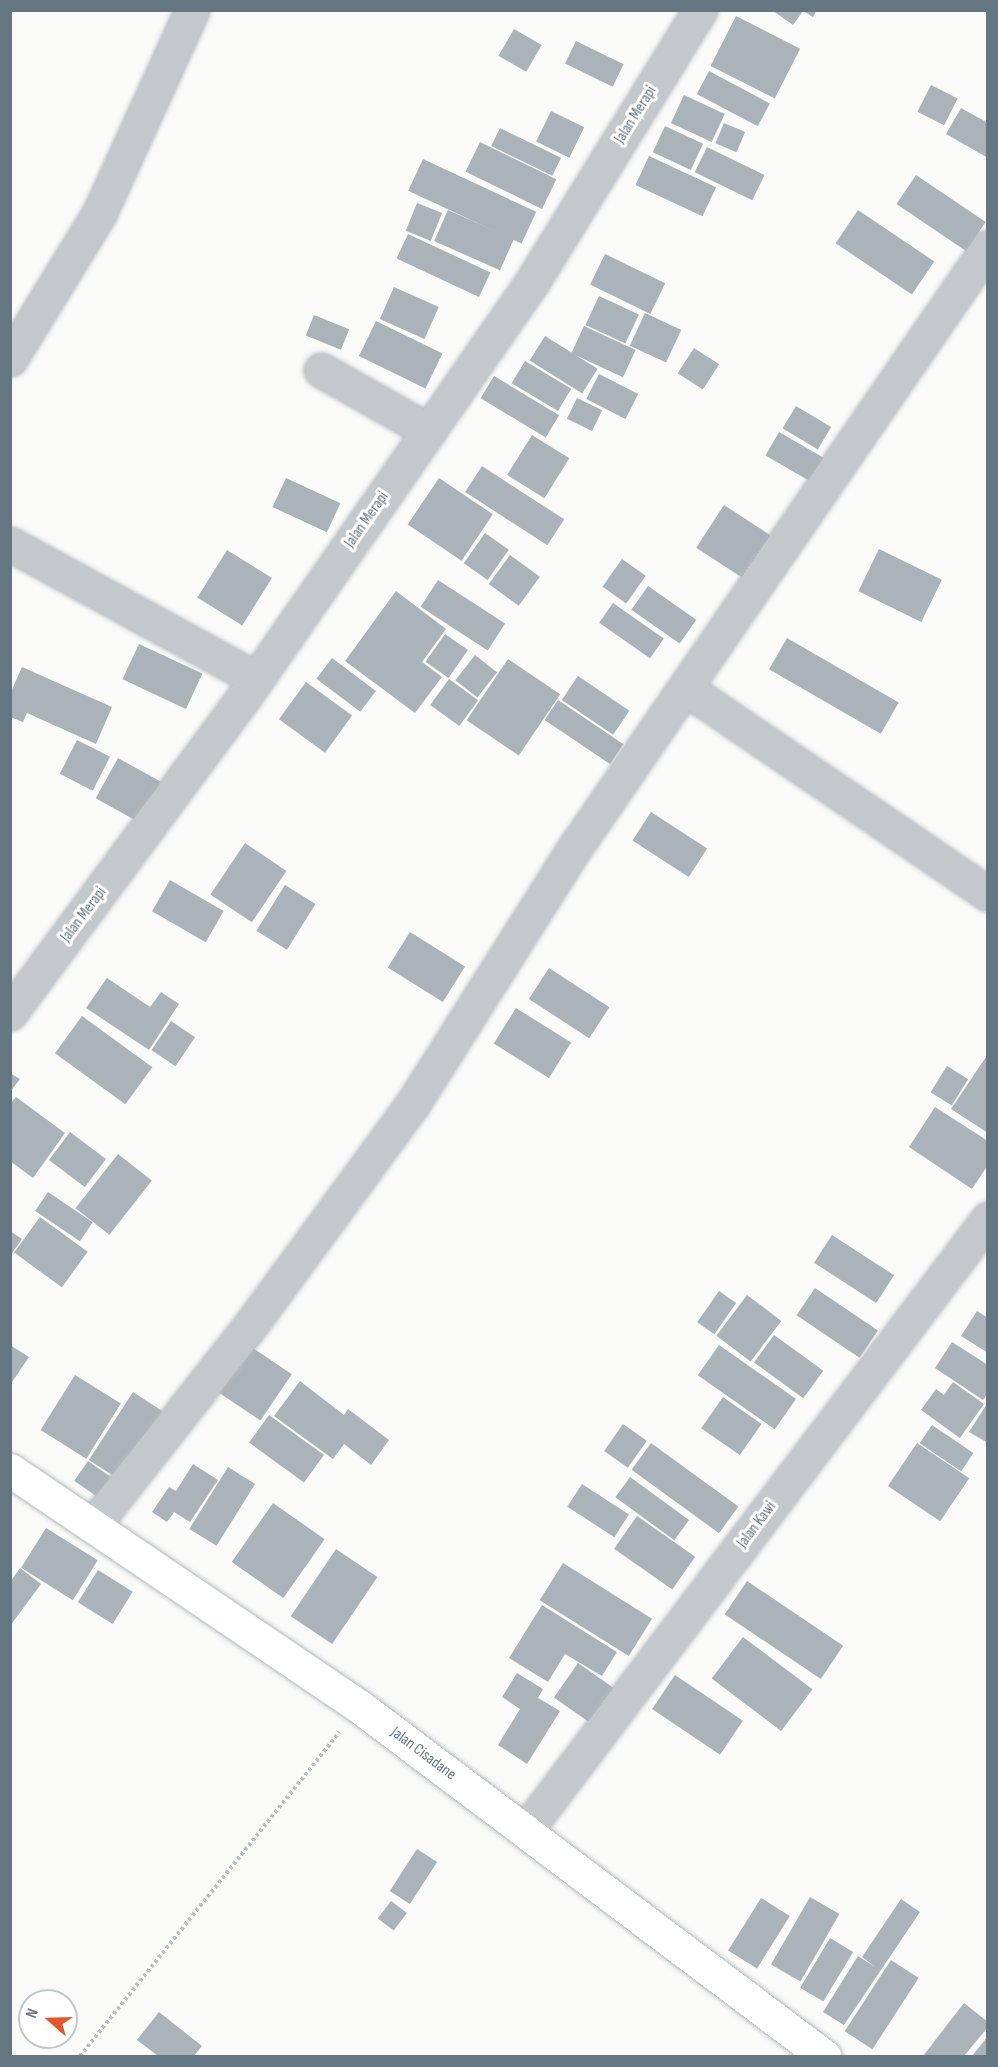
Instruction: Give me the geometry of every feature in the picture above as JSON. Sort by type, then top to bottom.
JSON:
[{"type":"street","points":[[10,359],[99,214],[192,10]]},
{"type":"street","name":"Jalan Merapi","points":[[10,1013],[257,679],[532,282],[700,10]]},
{"type":"street","points":[[94,1524],[253,1322],[412,1105],[576,846],[987,247]]},
{"type":"street","points":[[321,370],[429,431]]},
{"type":"street","points":[[10,544],[257,679]]},
{"type":"street","points":[[685,688],[987,894]]},
{"type":"street","name":"Jalan Kawi","points":[[526,1830],[987,1219]]},
{"type":"street","name":"Jalan Cisadane","points":[[10,1470],[94,1524],[360,1707],[824,2056]]},
{"type":"path","points":[[80,2056],[360,1707]]},
{"type":"building","points":[[772,10],[817,10],[813,17],[803,11],[793,25]]},
{"type":"building","points":[[736,16],[800,49],[775,99],[711,66]]},
{"type":"building","points":[[514,29],[542,45],[526,72],[498,56]]},
{"type":"building","points":[[576,41],[624,64],[613,87],[565,63]]},
{"type":"building","points":[[709,71],[770,103],[758,126],[697,94]]},
{"type":"building","points":[[931,85],[958,99],[944,125],[917,112]]},
{"type":"building","points":[[684,95],[725,114],[712,142],[671,123]]},
{"type":"building","points":[[961,108],[988,123],[988,158],[946,134]]},
{"type":"building","points":[[551,111],[584,127],[569,158],[536,142]]},
{"type":"building","points":[[724,123],[745,132],[737,152],[715,143]]},
{"type":"building","points":[[665,126],[703,144],[691,170],[653,152]]},
{"type":"building","points":[[500,128],[561,158],[552,176],[491,146]]},
{"type":"building","points":[[480,142],[556,179],[542,209],[466,172]]},
{"type":"building","points":[[707,147],[765,175],[752,200],[695,172]]},
{"type":"building","points":[[649,156],[716,187],[703,216],[635,185]]},
{"type":"building","points":[[423,159],[536,212],[521,244],[408,191]]},
{"type":"building","points":[[916,175],[986,222],[966,251],[896,204]]},
{"type":"building","points":[[417,203],[442,213],[431,241],[406,231]]},
{"type":"building","points":[[448,210],[514,239],[500,270],[434,241]]},
{"type":"building","points":[[858,210],[934,261],[912,295],[836,243]]},
{"type":"building","points":[[408,234],[490,272],[479,297],[397,258]]},
{"type":"building","points":[[605,254],[665,283],[650,314],[590,285]]},
{"type":"building","points":[[394,287],[439,307],[425,339],[380,319]]},
{"type":"building","points":[[599,296],[639,315],[625,344],[585,325]]},
{"type":"building","points":[[645,313],[681,330],[666,363],[630,346]]},
{"type":"building","points":[[314,315],[349,329],[341,350],[306,335]]},
{"type":"building","points":[[376,321],[443,353],[425,388],[359,356]]},
{"type":"building","points":[[584,326],[636,350],[623,377],[571,353]]},
{"type":"building","points":[[545,336],[598,369],[582,393],[530,361]]},
{"type":"building","points":[[694,348],[719,364],[703,389],[678,373]]},
{"type":"building","points":[[525,361],[571,389],[558,411],[512,383]]},
{"type":"building","points":[[599,374],[638,394],[625,419],[586,399]]},
{"type":"building","points":[[494,376],[559,415],[546,437],[481,398]]},
{"type":"building","points":[[577,398],[602,410],[592,431],[567,419]]},
{"type":"building","points":[[796,406],[831,427],[818,449],[783,428]]},
{"type":"building","points":[[779,432],[825,459],[811,482],[766,455]]},
{"type":"building","points":[[532,435],[569,458],[544,498],[507,475]]},
{"type":"building","points":[[482,466],[564,519],[547,545],[465,492]]},
{"type":"building","points":[[286,478],[340,503],[327,532],[272,507]]},
{"type":"building","points":[[439,478],[493,514],[462,561],[408,524]]},
{"type":"building","points":[[724,505],[775,538],[747,581],[696,548]]},
{"type":"building","points":[[485,533],[509,550],[488,580],[464,563]]},
{"type":"building","points":[[879,549],[942,580],[921,622],[858,591]]},
{"type":"building","points":[[227,550],[272,578],[242,626],[197,597]]},
{"type":"building","points":[[510,555],[540,577],[519,606],[489,584]]},
{"type":"building","points":[[622,559],[646,576],[626,603],[602,587]]},
{"type":"building","points":[[438,580],[505,624],[488,650],[421,607]]},
{"type":"building","points":[[648,586],[696,620],[680,644],[631,610]]},
{"type":"building","points":[[396,591],[446,629],[422,662],[442,677],[415,713],[345,661]]},
{"type":"building","points":[[613,603],[664,639],[650,658],[599,623]]},
{"type":"building","points":[[445,634],[468,650],[448,678],[425,662]]},
{"type":"building","points":[[787,638],[899,702],[881,734],[769,669]]},
{"type":"building","points":[[139,644],[202,674],[186,709],[123,679]]},
{"type":"building","points":[[475,655],[497,672],[477,697],[455,680]]},
{"type":"building","points":[[332,658],[376,691],[360,712],[316,679]]},
{"type":"building","points":[[508,659],[560,694],[519,756],[467,720]]},
{"type":"building","points":[[22,667],[112,707],[96,744],[27,713],[23,722],[10,717],[10,694]]},
{"type":"building","points":[[578,676],[629,711],[613,735],[562,700]]},
{"type":"building","points":[[449,679],[478,700],[459,726],[430,705]]},
{"type":"building","points":[[306,682],[352,716],[325,753],[279,719]]},
{"type":"building","points":[[558,700],[623,744],[610,764],[545,720]]},
{"type":"building","points":[[77,740],[110,757],[93,791],[60,774]]},
{"type":"building","points":[[118,758],[161,782],[139,822],[96,798]]},
{"type":"building","points":[[651,812],[707,848],[689,877],[632,841]]},
{"type":"building","points":[[245,843],[286,871],[252,922],[210,894]]},
{"type":"building","points":[[170,880],[224,911],[206,942],[152,911]]},
{"type":"building","points":[[285,885],[316,904],[287,950],[256,931]]},
{"type":"building","points":[[410,932],[465,966],[443,1002],[388,968]]},
{"type":"building","points":[[549,968],[609,1007],[589,1038],[529,999]]},
{"type":"building","points":[[107,978],[150,1007],[161,992],[179,1004],[149,1050],[86,1008]]},
{"type":"building","points":[[516,1008],[571,1042],[549,1078],[494,1044]]},
{"type":"building","points":[[82,1016],[152,1067],[125,1104],[55,1053]]},
{"type":"building","points":[[171,1021],[195,1037],[175,1066],[151,1050]]},
{"type":"building","points":[[988,1054],[988,1133],[951,1109]]},
{"type":"building","points":[[947,1066],[968,1079],[952,1106],[931,1092]]},
{"type":"building","points":[[10,1073],[20,1079],[10,1092]]},
{"type":"building","points":[[16,1097],[65,1133],[33,1178],[10,1161],[10,1104]]},
{"type":"building","points":[[935,1107],[988,1141],[988,1165],[972,1189],[909,1147]]},
{"type":"building","points":[[70,1132],[106,1159],[85,1187],[49,1160]]},
{"type":"building","points":[[118,1154],[152,1180],[109,1235],[76,1208]]},
{"type":"building","points":[[48,1192],[93,1222],[80,1241],[35,1211]]},
{"type":"building","points":[[40,1217],[88,1252],[62,1287],[14,1253]]},
{"type":"building","points":[[10,1231],[22,1239],[10,1256]]},
{"type":"building","points":[[832,1235],[894,1275],[876,1303],[814,1263]]},
{"type":"building","points":[[815,1288],[878,1330],[860,1358],[797,1315]]},
{"type":"building","points":[[719,1291],[736,1303],[714,1334],[697,1322]]},
{"type":"building","points":[[747,1295],[781,1321],[751,1362],[716,1336]]},
{"type":"building","points":[[977,1311],[988,1318],[988,1353],[961,1336]]},
{"type":"building","points":[[774,1335],[823,1371],[803,1398],[754,1363]]},
{"type":"building","points":[[952,1342],[988,1365],[988,1393],[983,1400],[935,1368]]},
{"type":"building","points":[[247,1344],[292,1374],[260,1421],[216,1390]]},
{"type":"building","points":[[10,1345],[29,1357],[10,1385]]},
{"type":"building","points":[[719,1345],[796,1399],[775,1429],[698,1375]]},
{"type":"building","points":[[75,1375],[121,1404],[86,1459],[41,1430]]},
{"type":"building","points":[[300,1381],[344,1415],[348,1409],[389,1440],[371,1465],[344,1444],[333,1459],[274,1416]]},
{"type":"building","points":[[953,1382],[984,1404],[960,1438],[921,1410],[936,1389],[944,1395]]},
{"type":"building","points":[[133,1392],[169,1415],[125,1483],[89,1460]]},
{"type":"building","points":[[723,1397],[762,1424],[740,1455],[701,1428]]},
{"type":"building","points":[[988,1402],[988,1443],[969,1432]]},
{"type":"building","points":[[269,1415],[324,1455],[304,1482],[249,1443]]},
{"type":"building","points":[[623,1424],[647,1441],[628,1468],[604,1451]]},
{"type":"building","points":[[932,1425],[973,1453],[961,1471],[920,1443]]},
{"type":"building","points":[[651,1443],[738,1506],[719,1533],[632,1470]]},
{"type":"building","points":[[917,1443],[969,1478],[940,1521],[888,1486]]},
{"type":"building","points":[[88,1461],[117,1481],[103,1501],[74,1481]]},
{"type":"building","points":[[193,1464],[218,1480],[190,1522],[174,1512],[167,1522],[152,1512],[169,1487],[176,1491]]},
{"type":"building","points":[[228,1467],[255,1484],[216,1546],[189,1529]]},
{"type":"building","points":[[630,1477],[689,1520],[674,1540],[615,1497]]},
{"type":"building","points":[[582,1484],[629,1514],[614,1537],[567,1507]]},
{"type":"building","points":[[273,1503],[325,1539],[283,1598],[232,1562]]},
{"type":"building","points":[[637,1516],[695,1557],[672,1589],[614,1549]]},
{"type":"building","points":[[46,1528],[98,1560],[73,1600],[21,1568]]},
{"type":"building","points":[[336,1549],[377,1577],[332,1644],[291,1616]]},
{"type":"building","points":[[563,1563],[652,1619],[629,1656],[540,1600]]},
{"type":"building","points":[[20,1568],[41,1584],[10,1626],[10,1582]]},
{"type":"building","points":[[98,1570],[133,1592],[113,1624],[78,1602]]},
{"type":"building","points":[[747,1581],[843,1646],[821,1679],[725,1614]]},
{"type":"building","points":[[542,1605],[617,1652],[602,1676],[565,1654],[548,1682],[509,1658]]},
{"type":"building","points":[[743,1637],[812,1689],[781,1731],[712,1679]]},
{"type":"building","points":[[578,1663],[622,1694],[598,1728],[554,1697]]},
{"type":"building","points":[[517,1673],[543,1689],[538,1698],[560,1711],[527,1764],[498,1745],[520,1709],[502,1697]]},
{"type":"building","points":[[675,1675],[743,1721],[720,1755],[652,1709]]},
{"type":"building","points":[[417,1849],[437,1862],[410,1904],[390,1891]]},
{"type":"building","points":[[810,1897],[839,1914],[800,1982],[771,1965]]},
{"type":"building","points":[[761,1898],[790,1916],[757,1969],[728,1951]]},
{"type":"building","points":[[901,1899],[920,1912],[844,2025],[823,2012],[858,1956],[875,1967],[862,1957]]},
{"type":"building","points":[[391,1901],[407,1913],[394,1931],[378,1919]]},
{"type":"building","points":[[830,1938],[853,1952],[823,2002],[800,1988]]},
{"type":"building","points":[[891,1960],[919,1978],[872,2049],[845,2031]]},
{"type":"building","points":[[964,2003],[988,2022],[988,2027],[964,2056],[923,2056]]},
{"type":"building","points":[[159,2012],[202,2046],[194,2056],[158,2056],[137,2040]]},
{"type":"building","points":[[988,2036],[988,2056],[972,2056]]}]
